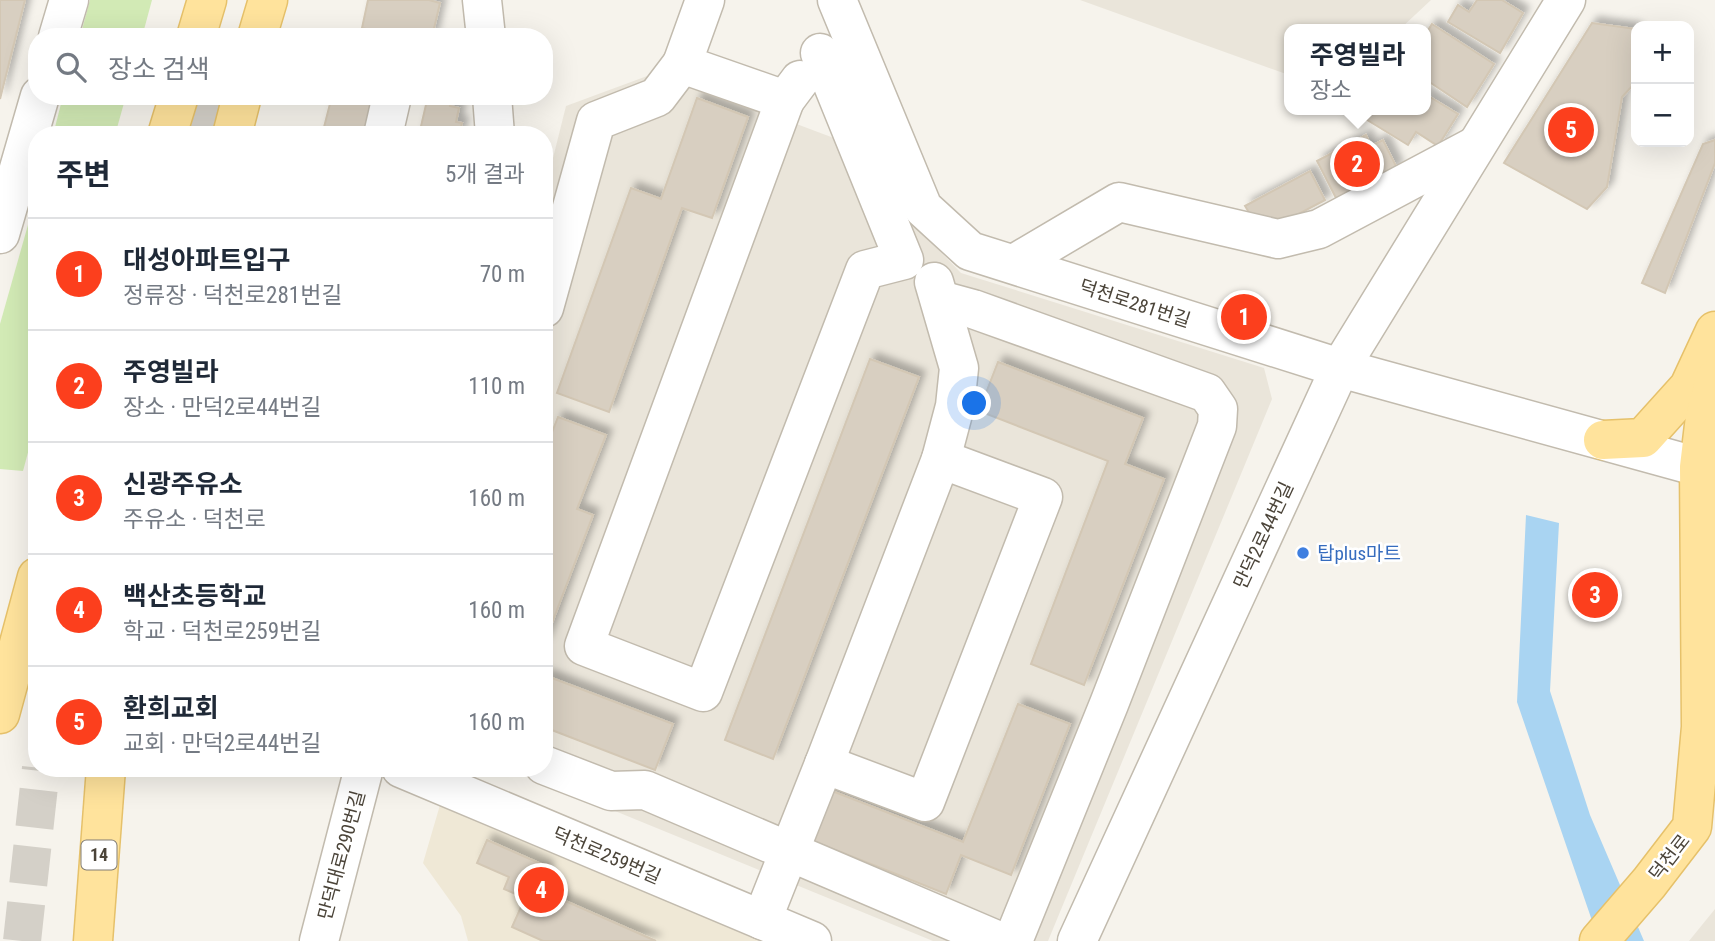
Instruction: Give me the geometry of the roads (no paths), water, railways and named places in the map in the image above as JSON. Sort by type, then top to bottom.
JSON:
[{"type":"main road","points":[[199,28],[207,0]]},
{"type":"main road","points":[[170,126],[176,105]]},
{"type":"main road","points":[[234,126],[240,105]]},
{"type":"main road","points":[[1603,440],[1643,439],[1689,387],[1715,331]]},
{"type":"main road","name":"덕천로","points":[[1599,941],[1692,827],[1708,729],[1699,467],[1704,417],[1715,379]]},
{"type":"main road","points":[[0,714],[28,610]]},
{"type":"main road","name":"14","points":[[93,941],[105,777]]},
{"type":"street","points":[[61,28],[69,0]]},
{"type":"street","points":[[482,0],[485,28]]},
{"type":"street","points":[[553,276],[596,121],[657,97],[681,64],[705,0]]},
{"type":"street","name":"만덕2로44번길","points":[[1077,941],[1340,368],[1566,0]]},
{"type":"street","points":[[841,10],[820,53],[785,100],[584,646],[703,692],[865,270],[904,260]]},
{"type":"street","name":"덕천로281번길","points":[[841,10],[923,208],[970,250],[1340,368],[1699,467]]},
{"type":"street","points":[[761,920],[941,459],[955,406],[959,368],[935,283],[904,260],[820,53]]},
{"type":"street","points":[[681,64],[785,100]]},
{"type":"street","points":[[29,126],[37,105]]},
{"type":"street","points":[[385,126],[390,105]]},
{"type":"street","points":[[493,105],[494,126]]},
{"type":"street","points":[[0,234],[6,188],[28,128]]},
{"type":"street","points":[[1014,264],[1119,202],[1278,239],[1319,229],[1477,145]]},
{"type":"street","points":[[553,768],[611,791],[645,790],[1001,941],[1015,936],[1217,426],[1218,409],[1207,393],[973,309],[940,300]]},
{"type":"street","points":[[824,764],[925,802],[1043,497],[941,459]]},
{"type":"street","name":"만덕대로290번길","points":[[318,941],[362,777]]},
{"type":"street","name":"덕천로259번길","points":[[422,777],[812,941]]},
{"type":"water","points":[[1526,515],[1559,523],[1550,691],[1590,815],[1644,941],[1599,941],[1517,702]]},
{"type":"tunnel","points":[[211,126],[216,105]]},
{"type":"tunnel","points":[[22,941],[40,777]]},
{"type":"place","name":"환희교회","points":[[1571,130]]},
{"type":"place","name":"주영빌라","points":[[1357,164]]},
{"type":"place","name":"대성아파트입구","points":[[1244,317]]},
{"type":"place","name":"탑plus마트","points":[[1303,553]]},
{"type":"place","name":"신광주유소","points":[[1595,595]]},
{"type":"place","name":"백산초등학교","points":[[541,890]]}]
